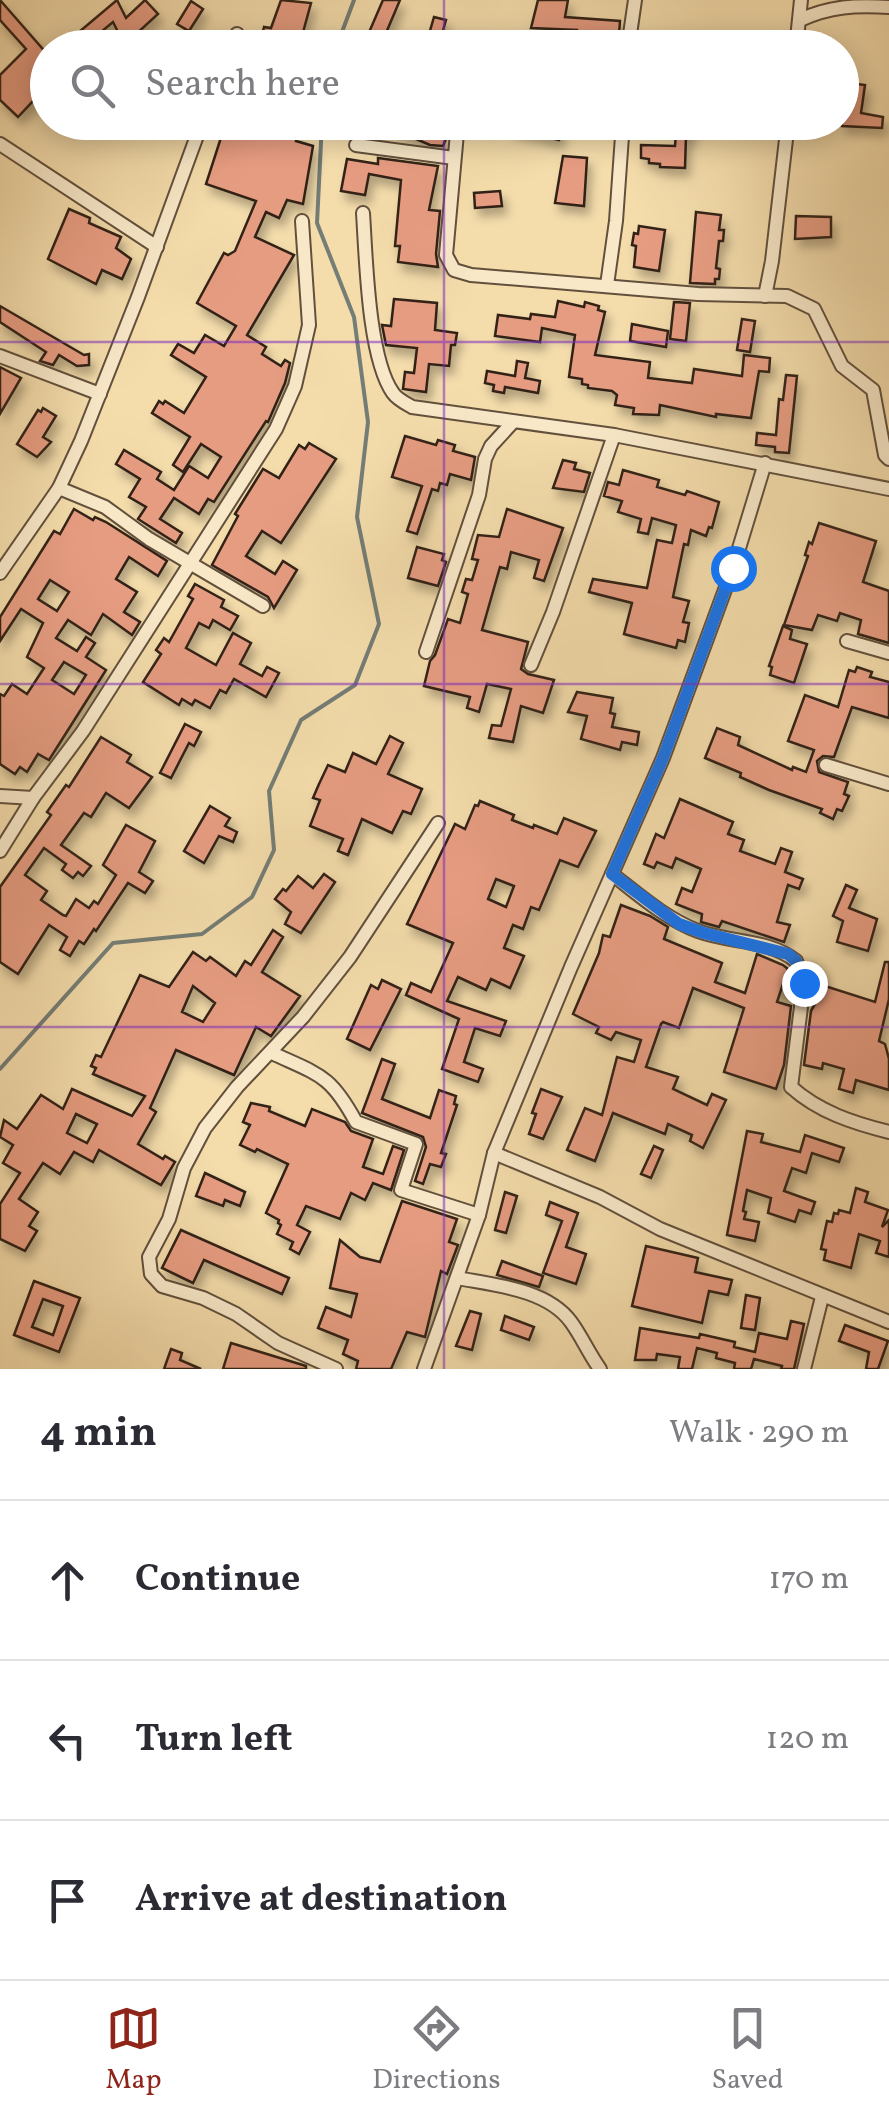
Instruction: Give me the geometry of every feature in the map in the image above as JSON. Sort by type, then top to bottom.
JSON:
[{"type":"street","points":[[631,30],[635,0]]},
{"type":"street","points":[[799,30],[800,0]]},
{"type":"street","points":[[800,20],[822,9],[852,5],[889,7]]},
{"type":"street","points":[[0,573],[59,488],[100,394],[195,140]]},
{"type":"street","points":[[456,140],[446,256],[454,270],[471,275],[698,294],[787,296],[814,309],[842,366],[873,390],[889,459]]},
{"type":"street","points":[[608,285],[621,140]]},
{"type":"street","points":[[764,296],[772,261],[786,140]]},
{"type":"street","points":[[0,144],[156,248]]},
{"type":"street","points":[[356,145],[454,158]]},
{"type":"street","points":[[363,213],[369,302],[383,373],[394,396],[412,408],[614,435],[889,489]]},
{"type":"street","points":[[0,851],[83,730],[276,430],[295,386],[309,325],[302,221]]},
{"type":"street","points":[[0,356],[100,394]]},
{"type":"street","points":[[426,652],[479,494],[485,459],[491,446],[513,422]]},
{"type":"street","points":[[531,665],[614,435]]},
{"type":"street","points":[[424,1369],[479,1215],[494,1153],[663,758],[733,568],[765,463]]},
{"type":"street","points":[[59,488],[105,508],[188,563],[264,606]]},
{"type":"street","points":[[847,641],[889,653]]},
{"type":"street","points":[[826,765],[889,784]]},
{"type":"street","points":[[0,796],[33,798]]},
{"type":"street","points":[[336,1369],[278,1343],[236,1314],[203,1298],[162,1286],[151,1274],[149,1258],[168,1220],[184,1168],[205,1128],[350,957],[438,823]]},
{"type":"street","points":[[612,874],[679,924],[770,948],[796,961],[804,983],[791,1088],[854,1123],[889,1132]]},
{"type":"street","points":[[272,1053],[325,1078],[339,1091],[356,1122],[416,1144],[401,1190],[479,1215]]},
{"type":"street","points":[[494,1153],[600,1197],[675,1236],[889,1322]]},
{"type":"street","points":[[457,1278],[513,1289],[554,1306],[570,1321],[600,1369]]},
{"type":"street","points":[[804,1369],[822,1296]]},
{"type":"building","points":[[0,0],[30,34],[30,104],[18,117],[0,100],[0,75],[26,49],[0,20]]},
{"type":"building","points":[[117,0],[126,18],[145,0],[158,14],[140,30],[117,30],[113,22],[103,30],[81,30]]},
{"type":"building","points":[[281,0],[311,3],[304,30],[263,30],[271,28]]},
{"type":"building","points":[[383,0],[400,0],[387,30],[370,30]]},
{"type":"building","points":[[538,0],[568,0],[565,17],[620,21],[619,30],[531,28]]},
{"type":"building","points":[[191,1],[203,9],[190,30],[177,24]]},
{"type":"building","points":[[434,17],[446,20],[443,30],[430,30]]},
{"type":"building","points":[[859,84],[865,85],[861,113],[883,117],[882,128],[859,127]]},
{"type":"building","points":[[220,140],[296,140],[313,146],[303,204],[287,200],[279,218],[266,212],[255,237],[294,255],[247,335],[266,347],[262,354],[281,366],[285,360],[290,363],[285,383],[268,422],[214,502],[208,499],[199,514],[174,498],[160,519],[182,533],[176,543],[138,519],[146,507],[129,497],[140,479],[116,464],[124,450],[161,472],[157,479],[174,490],[189,466],[208,478],[221,457],[201,444],[183,472],[173,465],[190,437],[152,413],[159,401],[165,401],[184,413],[206,377],[171,355],[178,344],[194,353],[205,335],[224,346],[236,326],[197,303],[224,253],[235,251],[256,201],[206,184]]},
{"type":"building","points":[[418,140],[446,140],[443,146]]},
{"type":"building","points":[[676,140],[686,140],[685,168],[660,167],[641,158],[641,145],[675,146]]},
{"type":"building","points":[[563,156],[587,158],[584,206],[555,203]]},
{"type":"building","points":[[378,158],[438,166],[429,210],[440,211],[438,267],[398,262],[400,246],[395,246],[401,180],[369,174],[365,195],[341,191],[347,159],[378,164]]},
{"type":"building","points":[[500,191],[502,206],[475,208],[474,193]]},
{"type":"building","points":[[69,209],[121,237],[116,248],[131,259],[122,279],[102,270],[96,284],[48,259]]},
{"type":"building","points":[[696,212],[721,215],[719,230],[724,230],[716,268],[720,269],[719,279],[715,279],[715,284],[690,283]]},
{"type":"building","points":[[796,216],[831,217],[831,237],[795,239]]},
{"type":"building","points":[[639,226],[665,230],[659,271],[634,267],[636,246],[632,245]]},
{"type":"building","points":[[394,299],[437,303],[435,330],[457,333],[455,345],[451,345],[449,366],[429,364],[426,392],[403,389],[405,372],[414,373],[417,348],[386,345],[382,325],[391,326]]},
{"type":"building","points":[[558,301],[599,306],[598,310],[605,312],[595,355],[650,362],[648,378],[692,383],[694,369],[742,376],[744,355],[770,358],[769,372],[759,371],[751,418],[716,417],[660,405],[659,415],[633,414],[634,408],[615,405],[617,395],[612,391],[588,388],[582,379],[569,377],[575,335],[542,328],[540,342],[495,336],[498,315],[555,317]]},
{"type":"building","points":[[674,302],[690,303],[686,341],[670,339]]},
{"type":"building","points":[[0,306],[84,355],[89,354],[89,365],[77,366],[59,355],[53,365],[40,361],[46,352],[0,322]]},
{"type":"building","points":[[742,319],[755,321],[750,352],[737,350]]},
{"type":"building","points":[[632,324],[668,331],[666,347],[630,341]]},
{"type":"building","points":[[517,361],[528,363],[525,378],[540,381],[538,393],[505,387],[504,393],[493,391],[494,385],[485,383],[487,371],[515,376]]},
{"type":"building","points":[[0,367],[21,378],[0,414]]},
{"type":"building","points":[[786,375],[797,376],[789,453],[756,445],[757,433],[776,435]]},
{"type":"building","points":[[43,408],[56,416],[43,437],[51,442],[37,457],[17,444]]},
{"type":"building","points":[[405,436],[436,445],[438,440],[455,445],[453,451],[475,457],[471,480],[450,474],[447,485],[440,483],[438,491],[432,489],[417,534],[407,531],[422,486],[392,477]]},
{"type":"building","points":[[309,443],[336,459],[281,543],[262,531],[246,556],[275,574],[283,561],[297,570],[274,608],[268,597],[212,565],[238,516],[235,514],[263,469],[279,478],[299,445],[305,449]]},
{"type":"building","points":[[563,460],[576,463],[574,469],[590,473],[584,492],[553,488]]},
{"type":"building","points":[[623,470],[659,480],[657,487],[685,495],[687,491],[719,502],[706,536],[691,530],[688,545],[684,544],[673,597],[689,601],[683,622],[689,623],[685,642],[678,640],[676,648],[624,634],[632,603],[589,592],[593,579],[647,588],[657,540],[672,543],[676,525],[652,518],[648,534],[638,532],[641,519],[618,512],[622,501],[604,496],[608,482],[619,485]]},
{"type":"building","points":[[74,509],[93,520],[95,517],[106,522],[167,561],[158,576],[129,557],[116,579],[137,592],[124,612],[140,622],[132,635],[103,614],[91,635],[68,620],[56,638],[77,651],[86,637],[95,643],[86,657],[106,670],[49,760],[38,754],[27,772],[20,767],[15,774],[0,764],[0,694],[4,696],[12,684],[27,694],[44,668],[27,657],[43,623],[21,609],[0,641],[0,617],[54,531],[60,534]],"holes":[[[50,580],[69,592],[57,611],[38,599]],[[64,662],[86,675],[74,694],[52,680]]]},
{"type":"building","points":[[507,509],[563,528],[544,581],[534,578],[539,560],[511,552],[507,569],[500,567],[482,630],[528,642],[521,669],[554,680],[543,713],[521,706],[513,742],[489,738],[492,725],[501,726],[511,689],[487,684],[479,712],[467,708],[470,697],[424,686],[448,619],[460,623],[468,594],[462,592],[466,579],[472,580],[478,560],[472,559],[478,535],[499,537]]},
{"type":"building","points":[[819,523],[876,541],[863,582],[889,591],[889,643],[858,634],[861,620],[840,613],[837,621],[818,615],[812,630],[784,625],[808,556],[805,555],[809,542],[812,544]]},
{"type":"building","points":[[417,547],[444,554],[442,560],[446,562],[438,586],[408,578]]},
{"type":"building","points":[[195,584],[224,600],[221,607],[238,616],[230,630],[213,620],[209,628],[199,623],[186,648],[216,665],[233,633],[251,643],[240,664],[262,676],[267,667],[279,673],[266,697],[234,679],[226,693],[220,690],[210,708],[195,700],[192,705],[182,699],[179,705],[143,682],[161,654],[156,650],[164,638],[169,642],[193,599],[188,596]]},
{"type":"building","points":[[783,626],[792,630],[790,639],[807,644],[794,683],[770,675],[769,666]]},
{"type":"building","points":[[857,667],[872,672],[870,677],[889,682],[889,718],[852,707],[834,757],[823,756],[817,761],[819,772],[848,782],[844,794],[849,796],[833,819],[820,813],[822,809],[769,790],[705,758],[717,728],[740,737],[738,745],[792,770],[793,767],[806,772],[814,750],[788,741],[805,695],[838,707],[849,670],[855,672]]},
{"type":"building","points":[[577,692],[613,698],[612,727],[639,732],[637,745],[622,742],[620,750],[581,739],[587,716],[568,712]]},
{"type":"building","points":[[185,724],[201,732],[194,746],[189,743],[171,778],[160,773]]},
{"type":"building","points":[[390,736],[403,743],[388,774],[422,789],[411,814],[403,811],[392,833],[362,819],[348,855],[338,851],[343,839],[310,826],[320,800],[313,798],[319,784],[328,765],[345,772],[353,753],[376,764]]},
{"type":"building","points":[[101,737],[131,755],[127,762],[152,777],[129,808],[106,793],[91,817],[84,813],[61,845],[91,866],[83,876],[78,872],[73,878],[62,870],[66,864],[44,848],[25,875],[47,891],[41,900],[63,915],[76,899],[89,908],[94,901],[98,904],[116,875],[103,865],[126,825],[155,841],[139,872],[153,881],[145,893],[128,883],[96,931],[84,944],[79,941],[70,956],[60,950],[67,937],[49,925],[18,974],[0,962],[0,887]]},
{"type":"building","points":[[680,799],[733,822],[728,834],[744,840],[740,851],[775,864],[781,848],[792,852],[785,872],[803,879],[799,889],[788,885],[777,922],[790,925],[784,942],[722,921],[719,927],[701,922],[702,914],[676,904],[682,888],[692,892],[701,869],[676,858],[672,868],[657,862],[654,868],[644,864],[656,834],[664,838]]},
{"type":"building","points":[[480,801],[514,815],[512,820],[557,834],[564,818],[596,831],[578,867],[560,860],[539,910],[531,907],[523,929],[513,925],[504,948],[524,956],[510,988],[491,979],[486,990],[458,977],[447,1001],[506,1021],[500,1036],[475,1028],[464,1062],[483,1069],[478,1082],[442,1069],[459,1019],[406,995],[411,983],[431,992],[453,943],[407,924],[455,824],[465,829],[475,805]],"holes":[[[496,879],[514,886],[506,907],[488,899]]]},
{"type":"building","points":[[210,806],[230,818],[225,826],[237,832],[233,842],[219,836],[204,863],[184,851]]},
{"type":"building","points":[[324,874],[335,882],[301,933],[285,924],[291,912],[275,899],[298,876],[313,888]]},
{"type":"building","points":[[846,885],[857,890],[849,908],[877,919],[868,951],[837,942],[843,921],[833,916]]},
{"type":"building","points":[[621,905],[668,927],[664,939],[722,963],[715,982],[745,993],[757,954],[783,965],[788,969],[777,1002],[791,1006],[784,1065],[776,1089],[724,1072],[744,1008],[693,988],[679,1028],[661,1024],[646,1067],[678,1077],[673,1089],[707,1105],[712,1094],[726,1100],[703,1148],[690,1141],[692,1135],[668,1124],[665,1134],[613,1113],[595,1161],[567,1150],[585,1108],[602,1115],[617,1057],[634,1062],[641,1040],[616,1032],[611,1040],[596,1033],[599,1027],[573,1014],[603,935],[610,937]]},
{"type":"building","points":[[273,930],[283,937],[262,972],[300,996],[271,1036],[256,1027],[234,1075],[176,1050],[150,1108],[156,1112],[138,1144],[175,1162],[161,1185],[99,1150],[93,1162],[74,1152],[60,1174],[43,1163],[19,1199],[38,1212],[29,1226],[37,1231],[25,1251],[0,1239],[0,1204],[20,1173],[3,1163],[13,1145],[0,1137],[4,1120],[17,1129],[41,1095],[63,1109],[72,1089],[132,1116],[145,1096],[93,1074],[96,1068],[91,1066],[96,1055],[101,1057],[140,975],[169,987],[193,952],[206,961],[210,957],[236,976],[245,961],[251,965]],"holes":[[[193,986],[215,1003],[203,1022],[182,1012]],[[76,1114],[97,1124],[87,1143],[67,1133]]]},
{"type":"building","points":[[885,962],[889,962],[889,999],[879,1041],[885,1044],[889,1059],[889,1090],[856,1080],[853,1093],[839,1089],[844,1069],[823,1063],[822,1069],[804,1065],[811,1011],[825,986],[875,1002]]},
{"type":"building","points":[[382,980],[401,989],[370,1050],[347,1039],[371,985],[378,989]]},
{"type":"building","points":[[382,1059],[395,1064],[382,1099],[430,1118],[439,1090],[456,1096],[457,1105],[441,1153],[446,1154],[441,1167],[430,1164],[423,1184],[415,1181],[426,1147],[423,1137],[362,1113]]},
{"type":"building","points":[[541,1089],[562,1097],[543,1139],[529,1134]]},
{"type":"building","points":[[251,1103],[270,1107],[269,1111],[305,1126],[312,1109],[345,1122],[351,1131],[373,1139],[363,1167],[383,1174],[393,1146],[404,1150],[391,1190],[373,1183],[365,1200],[351,1193],[340,1219],[306,1206],[297,1225],[310,1232],[299,1254],[290,1249],[293,1242],[277,1234],[279,1220],[266,1213],[288,1164],[240,1145],[250,1125],[243,1122]]},
{"type":"building","points":[[747,1131],[763,1134],[761,1142],[800,1152],[805,1135],[844,1148],[839,1162],[812,1153],[806,1173],[792,1168],[784,1191],[815,1202],[811,1214],[799,1210],[795,1222],[768,1213],[771,1198],[747,1190],[744,1219],[759,1222],[755,1241],[727,1235]]},
{"type":"building","points":[[654,1146],[663,1150],[651,1178],[641,1174]]},
{"type":"building","points":[[205,1173],[245,1192],[240,1206],[225,1200],[223,1206],[196,1196]]},
{"type":"building","points":[[856,1188],[868,1192],[865,1202],[888,1210],[882,1227],[889,1220],[889,1257],[876,1253],[880,1241],[859,1234],[851,1268],[824,1260],[826,1250],[821,1249],[827,1221],[832,1222],[839,1210],[850,1213]]},
{"type":"building","points":[[505,1192],[517,1196],[506,1233],[495,1230]]},
{"type":"building","points":[[402,1201],[457,1219],[449,1242],[458,1245],[447,1274],[441,1271],[425,1337],[407,1332],[391,1369],[356,1369],[358,1361],[343,1354],[348,1340],[318,1328],[326,1307],[351,1317],[357,1294],[330,1288],[340,1240],[360,1257],[380,1262]]},
{"type":"building","points":[[550,1202],[578,1213],[566,1247],[586,1254],[576,1284],[543,1273],[562,1221],[546,1215]]},
{"type":"building","points":[[181,1230],[289,1278],[282,1294],[204,1260],[193,1283],[162,1268]]},
{"type":"building","points":[[646,1246],[698,1258],[695,1272],[732,1280],[728,1295],[709,1291],[702,1323],[632,1306]]},
{"type":"building","points":[[502,1261],[543,1276],[539,1287],[497,1275]]},
{"type":"building","points":[[34,1281],[80,1298],[59,1352],[14,1335]],"holes":[[[43,1299],[63,1306],[53,1335],[32,1327]]]},
{"type":"building","points":[[746,1295],[760,1298],[755,1330],[741,1328]]},
{"type":"building","points":[[470,1311],[481,1314],[472,1350],[456,1346]]},
{"type":"building","points":[[505,1316],[534,1327],[529,1340],[501,1330]]},
{"type":"building","points":[[791,1321],[804,1324],[794,1369],[781,1369],[782,1366],[754,1359],[751,1369],[734,1369],[735,1363],[697,1348],[692,1369],[678,1369],[680,1357],[657,1354],[656,1360],[635,1360],[640,1328],[699,1338],[700,1334],[735,1342],[734,1347],[755,1352],[759,1333],[787,1339]]},
{"type":"building","points":[[845,1325],[888,1341],[878,1369],[866,1369],[869,1352],[839,1341]]},
{"type":"building","points":[[231,1343],[306,1366],[306,1369],[223,1369]]},
{"type":"building","points":[[171,1349],[182,1353],[180,1360],[201,1369],[164,1369]]},
{"type":"waterway","points":[[343,30],[354,0]]},
{"type":"waterway","points":[[0,1069],[113,943],[202,934],[252,897],[274,850],[269,791],[301,720],[355,685],[379,624],[357,517],[368,422],[354,317],[317,223],[321,140]]},
{"type":"route","points":[[733,568],[663,758],[612,874],[679,924],[788,954],[796,961],[804,983]]}]
